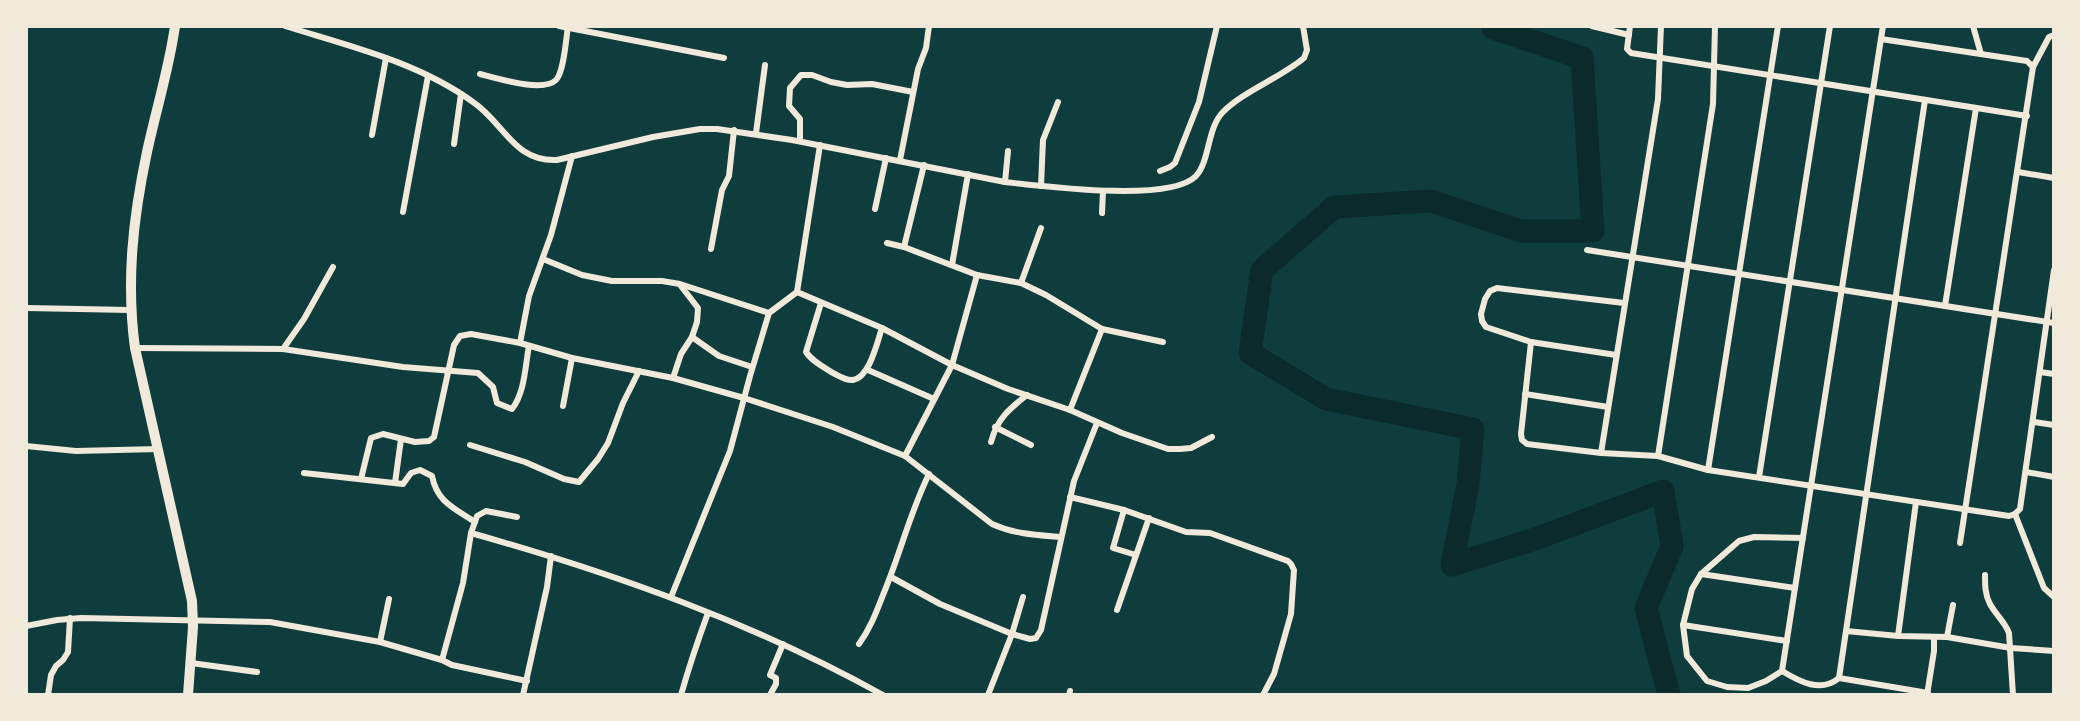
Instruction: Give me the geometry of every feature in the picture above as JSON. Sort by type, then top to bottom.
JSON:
[{"type":"main road","points":[[175,26],[139,192],[131,253],[130,310],[135,348],[189,589],[193,620],[188,695]]},
{"type":"street","points":[[285,26],[386,58],[428,76],[477,104],[525,153],[546,161],[699,129],[734,130],[1005,181],[1103,191],[1166,188],[1189,181],[1201,169],[1213,129],[1223,112],[1304,58],[1307,50],[1303,26]]},
{"type":"street","points":[[559,26],[724,58]]},
{"type":"street","points":[[900,160],[929,26]]},
{"type":"street","points":[[1160,171],[1175,163],[1208,71],[1217,26]]},
{"type":"street","points":[[1592,26],[1629,35]]},
{"type":"street","points":[[1630,26],[1628,52],[2027,116]]},
{"type":"street","points":[[1601,453],[1658,99],[1661,26]]},
{"type":"street","points":[[1658,456],[1713,104],[1715,26]]},
{"type":"street","points":[[1708,470],[1778,26]]},
{"type":"street","points":[[1759,477],[1830,26]]},
{"type":"street","points":[[1803,538],[1746,538],[1715,560],[1701,574],[1692,589],[1683,625],[1687,656],[1707,681],[1727,687],[1748,688],[1782,671],[1803,538],[1811,486],[1842,290],[1883,26]]},
{"type":"street","points":[[1973,26],[1981,54]]},
{"type":"street","points":[[480,74],[535,85],[546,85],[555,81],[560,73],[568,27]]},
{"type":"street","points":[[1960,543],[2033,67],[2043,46],[2049,37],[2054,35]]},
{"type":"street","points":[[1881,39],[2027,61],[2033,67]]},
{"type":"street","points":[[372,135],[386,58]]},
{"type":"street","points":[[756,133],[765,65]]},
{"type":"street","points":[[800,141],[800,119],[789,106],[790,88],[801,75],[812,75],[847,85],[872,84],[914,92]]},
{"type":"street","points":[[403,212],[428,76]]},
{"type":"street","points":[[454,144],[461,94]]},
{"type":"street","points":[[1782,671],[1811,685],[1831,684],[1839,677],[1925,100]]},
{"type":"street","points":[[1041,186],[1043,141],[1058,102]]},
{"type":"street","points":[[1945,306],[1976,108]]},
{"type":"street","points":[[711,249],[722,190],[729,176],[734,130]]},
{"type":"street","points":[[671,597],[730,451],[769,313],[797,292],[820,145]]},
{"type":"street","points":[[1005,181],[1008,151]]},
{"type":"street","points":[[520,343],[530,296],[572,156]]},
{"type":"street","points":[[875,209],[886,158]]},
{"type":"street","points":[[904,247],[924,165]]},
{"type":"street","points":[[2018,172],[2054,178]]},
{"type":"street","points":[[952,265],[968,174]]},
{"type":"street","points":[[1102,214],[1103,191]]},
{"type":"street","points":[[1021,284],[1041,228]]},
{"type":"street","points":[[887,243],[976,275],[1021,284],[1046,295],[1102,329],[1163,342]]},
{"type":"street","points":[[1587,250],[2050,322]]},
{"type":"street","points":[[543,259],[582,275],[612,281],[662,281],[680,284],[769,313]]},
{"type":"street","points":[[283,349],[334,267]]},
{"type":"street","points":[[1531,342],[1522,440],[1527,444],[1601,453],[1658,456],[1708,470],[2009,516],[2020,509],[2050,322],[2054,270]]},
{"type":"street","points":[[905,456],[952,365],[976,275]]},
{"type":"street","points":[[673,379],[681,355],[692,337],[698,308],[680,284]]},
{"type":"street","points":[[1616,355],[1531,342],[1486,327],[1481,314],[1490,291],[1497,288],[1625,303]]},
{"type":"street","points":[[797,292],[850,313],[952,365],[1008,389],[1168,449],[1191,448],[1212,437]]},
{"type":"street","points":[[821,303],[805,349],[808,356],[842,378],[852,380],[868,370],[882,328]]},
{"type":"street","points":[[26,308],[130,310]]},
{"type":"street","points":[[1069,410],[1102,329]]},
{"type":"street","points":[[361,479],[371,438],[383,434],[415,442],[429,442],[434,436],[454,345],[460,336],[471,334],[673,379],[744,398],[833,427],[905,456],[992,524],[1007,531],[1060,537]]},
{"type":"street","points":[[692,337],[719,356],[752,368]]},
{"type":"street","points":[[135,348],[283,349],[403,367],[478,373],[493,387],[497,403],[512,409],[523,381],[529,346]]},
{"type":"street","points":[[563,406],[572,358]]},
{"type":"street","points":[[868,370],[934,399]]},
{"type":"street","points":[[470,445],[525,462],[564,480],[579,482],[608,443],[639,371]]},
{"type":"street","points":[[2040,372],[2054,374]]},
{"type":"street","points":[[1525,394],[1608,407]]},
{"type":"street","points":[[991,442],[995,427],[1005,412],[1027,395]]},
{"type":"street","points":[[2034,422],[2054,425]]},
{"type":"street","points":[[891,577],[940,604],[1012,634],[1036,638],[1041,630],[1074,481],[1097,423]]},
{"type":"street","points":[[995,427],[1031,445]]},
{"type":"street","points":[[395,483],[401,439]]},
{"type":"street","points":[[26,446],[76,451],[158,449]]},
{"type":"street","points":[[304,473],[403,484],[411,472],[420,470],[432,476],[435,490],[446,503],[475,522]]},
{"type":"street","points":[[2025,472],[2054,477]]},
{"type":"street","points":[[859,644],[869,630],[891,577],[916,500],[929,474]]},
{"type":"street","points":[[1070,497],[1124,510],[1186,531],[1210,533],[1292,564],[1294,570],[1291,614],[1274,674],[1264,695]]},
{"type":"street","points":[[1898,636],[1916,502]]},
{"type":"street","points":[[1124,510],[1113,548],[1136,555]]},
{"type":"street","points":[[442,660],[463,583],[471,533],[477,516],[486,512],[517,517]]},
{"type":"street","points":[[2015,514],[2044,588],[2054,597]]},
{"type":"street","points":[[1118,610],[1149,518]]},
{"type":"street","points":[[471,533],[551,556],[671,597],[783,644],[883,695]]},
{"type":"street","points":[[523,695],[547,587],[551,556]]},
{"type":"street","points":[[1701,574],[1795,588]]},
{"type":"street","points":[[1985,575],[1989,602],[2007,626],[2013,695]]},
{"type":"street","points":[[988,695],[1023,597]]},
{"type":"street","points":[[380,642],[388,599]]},
{"type":"street","points":[[1947,637],[1953,605]]},
{"type":"street","points":[[681,695],[708,613]]},
{"type":"street","points":[[48,695],[51,675],[68,652],[70,618]]},
{"type":"street","points":[[26,626],[70,618],[270,622],[380,642],[452,665],[527,681]]},
{"type":"street","points":[[1683,625],[1787,640]]},
{"type":"street","points":[[1846,631],[1947,637],[2011,648],[2054,651]]},
{"type":"street","points":[[1839,677],[1927,694],[1934,637]]},
{"type":"street","points":[[770,695],[776,678],[770,675],[783,644]]},
{"type":"street","points":[[191,663],[257,672]]},
{"type":"waterway","points":[[1494,26],[1493,28],[1582,58],[1593,231],[1521,231],[1431,201],[1334,207],[1262,270],[1250,353],[1326,399],[1473,429],[1468,484],[1452,565],[1535,539],[1663,491],[1672,546],[1646,608],[1669,695]]}]
